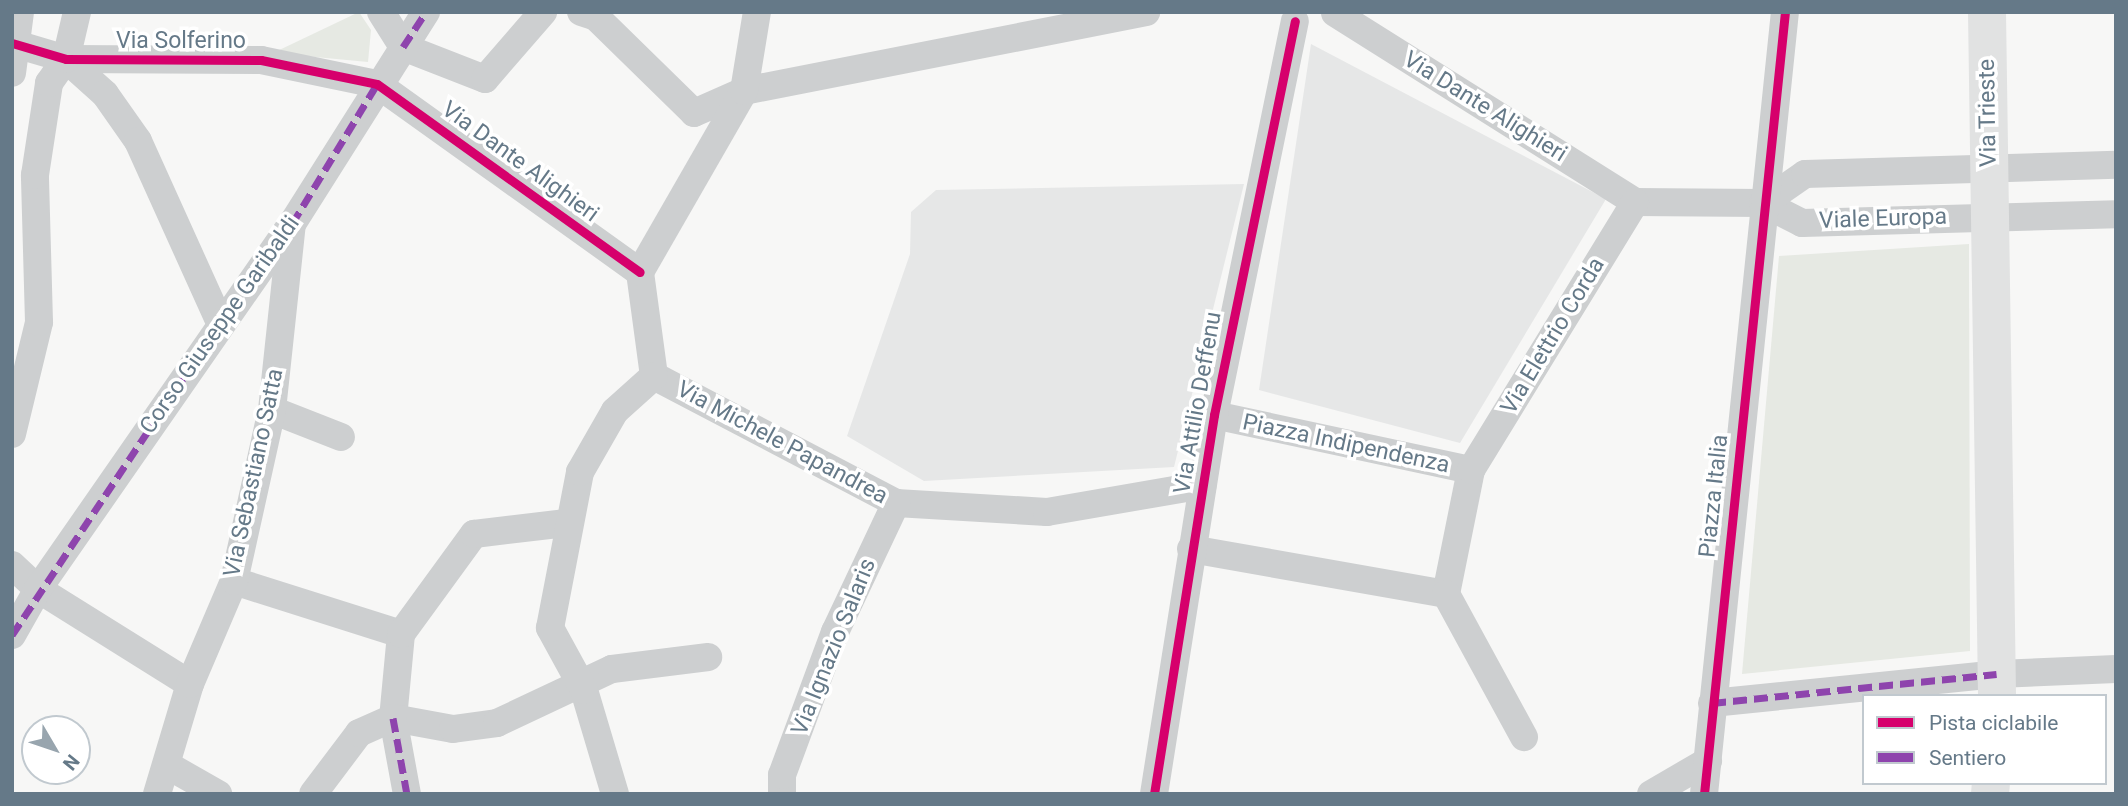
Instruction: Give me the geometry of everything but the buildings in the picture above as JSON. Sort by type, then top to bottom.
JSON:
[{"type":"main road","name":"Via Trieste","points":[[1987,12],[1990,215]]},
{"type":"main road","points":[[1990,215],[1997,685]]},
{"type":"street","points":[[12,73],[20,12]]},
{"type":"street","points":[[12,434],[39,322],[35,175],[49,83],[66,59],[77,12]]},
{"type":"street","points":[[381,12],[403,47],[485,79],[543,12]]},
{"type":"street","name":"Corso Giuseppe Garibaldi","points":[[12,635],[38,589],[220,323],[292,224],[377,84],[426,12]]},
{"type":"street","points":[[615,794],[580,683],[550,628],[566,523],[580,472],[615,411],[654,376],[640,272],[744,91],[757,12]]},
{"type":"street","name":"Piazza Italia","points":[[1704,794],[1763,203],[1785,12]]},
{"type":"street","points":[[592,14],[694,113],[744,91],[1137,13]]},
{"type":"street","points":[[1291,17],[1335,13]]},
{"type":"street","name":"Via Dante Alighieri","points":[[1335,13],[1635,202]]},
{"type":"street","name":"Via Attilio Deffenu","points":[[1154,794],[1213,415],[1291,17]]},
{"type":"street","points":[[15,44],[66,59],[105,94],[138,141],[195,279],[220,323]]},
{"type":"street","name":"Via Solferino","points":[[66,59],[261,60],[377,84]]},
{"type":"street","name":"Via Dante Alighieri","points":[[377,84],[640,272]]},
{"type":"street","name":"Viale Europa","points":[[2116,165],[1805,174],[1763,203],[1802,223],[1990,215],[2116,214]]},
{"type":"street","points":[[1635,202],[1763,203]]},
{"type":"street","name":"Via Elettrio Corda","points":[[1471,470],[1635,202]]},
{"type":"street","name":"Via Sebastiano Satta","points":[[157,794],[190,684],[234,581],[272,410],[292,224]]},
{"type":"street","name":"Via Michele Papandrea","points":[[654,376],[896,502],[1047,512],[1203,485]]},
{"type":"street","points":[[272,410],[341,436]]},
{"type":"street","name":"Piazza Indipendenza","points":[[1213,415],[1471,470],[1446,594]]},
{"type":"street","name":"Via Ignazio Salaris","points":[[782,794],[782,775],[835,632],[896,502]]},
{"type":"street","points":[[407,794],[393,718],[401,634],[474,534],[566,523]]},
{"type":"street","points":[[1191,549],[1446,594],[1524,737]]},
{"type":"street","points":[[12,565],[38,589],[190,684]]},
{"type":"street","points":[[234,581],[401,634]]},
{"type":"street","points":[[313,794],[359,733],[393,718],[453,729],[497,723],[612,669],[708,657]]},
{"type":"street","points":[[1712,703],[1997,685],[2116,669]]},
{"type":"street","points":[[1651,794],[1708,761]]},
{"type":"street","points":[[167,765],[218,794]]},
{"type":"shaded area","points":[[359,12],[371,30],[368,62],[273,53]]},
{"type":"shaded area","points":[[1311,44],[1606,199],[1460,443],[1259,390]]},
{"type":"shaded area","points":[[1244,184],[1174,467],[924,481],[847,436],[910,254],[911,212],[936,190]]},
{"type":"shaded area","points":[[1969,244],[1970,651],[1742,674],[1779,256]]},
{"type":"marked path","points":[[403,47],[426,12]]},
{"type":"marked path","points":[[292,224],[377,84]]},
{"type":"marked path","points":[[12,635],[220,323]]},
{"type":"marked path","points":[[1712,703],[1997,674]]},
{"type":"marked path","points":[[393,718],[407,794]]},
{"type":"cycle path","points":[[1704,794],[1785,12]]},
{"type":"cycle path","points":[[1154,794],[1214,415],[1295,21]]},
{"type":"cycle path","points":[[12,43],[66,59],[261,60],[377,84],[640,272]]}]
